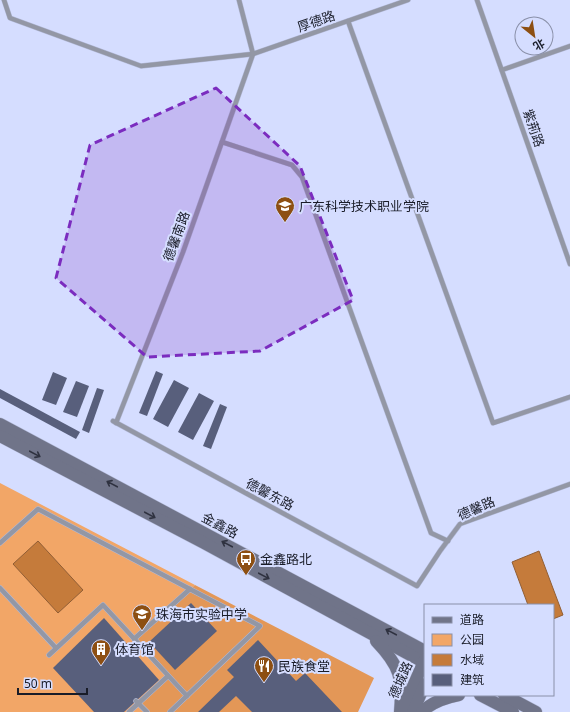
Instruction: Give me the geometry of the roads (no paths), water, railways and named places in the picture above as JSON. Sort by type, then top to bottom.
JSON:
[{"type":"street","name":"金鑫路","points":[[0,424],[424,658]]},
{"type":"street","name":"金鑫路","points":[[0,436],[204,543],[369,633],[424,659]]},
{"type":"street","points":[[369,633],[386,650],[398,670],[401,680],[401,712]]},
{"type":"street","name":"德城路","points":[[401,712],[424,661]]},
{"type":"street","name":"德城路","points":[[413,712],[424,686]]},
{"type":"street","points":[[422,712],[428,706],[440,699],[454,696]]},
{"type":"street","points":[[482,696],[513,712]]},
{"type":"street","points":[[506,696],[536,712]]},
{"type":"lane","name":"厚德路","points":[[4,0],[10,18],[141,66],[253,54],[408,0]]},
{"type":"lane","points":[[239,0],[253,54]]},
{"type":"lane","name":"紫荊路","points":[[477,0],[570,264]]},
{"type":"lane","points":[[348,21],[493,423],[570,396]]},
{"type":"lane","points":[[502,70],[570,46]]},
{"type":"lane","name":"德馨南路","points":[[115,422],[183,252],[253,54]]},
{"type":"lane","points":[[222,142],[292,165],[302,177],[431,533],[448,541]]},
{"type":"lane","points":[[564,246],[570,244]]},
{"type":"lane","name":"德馨东路","points":[[115,422],[417,586]]},
{"type":"lane","name":"德馨路","points":[[417,586],[460,524],[570,484]]},
{"type":"lane","points":[[0,542],[38,509],[260,626],[170,712]]},
{"type":"lane","points":[[0,588],[56,648]]},
{"type":"lane","points":[[134,639],[190,589]]},
{"type":"lane","points":[[49,655],[103,605],[187,696]]},
{"type":"lane","points":[[129,712],[138,702],[168,676]]},
{"type":"lane","points":[[138,702],[147,712]]},
{"type":"water","points":[[38,541],[83,590],[58,613],[13,564]]},
{"type":"water","points":[[539,551],[563,615],[554,619],[554,604],[528,604],[512,562]]},
{"type":"place","name":"广东科学技术职业学院","points":[[285,223]]},
{"type":"place","name":"金鑫路北","points":[[246,576]]},
{"type":"place","name":"珠海市实验中学","points":[[142,631]]},
{"type":"place","name":"体育馆","points":[[101,666]]},
{"type":"place","name":"民族食堂","points":[[264,683]]}]
